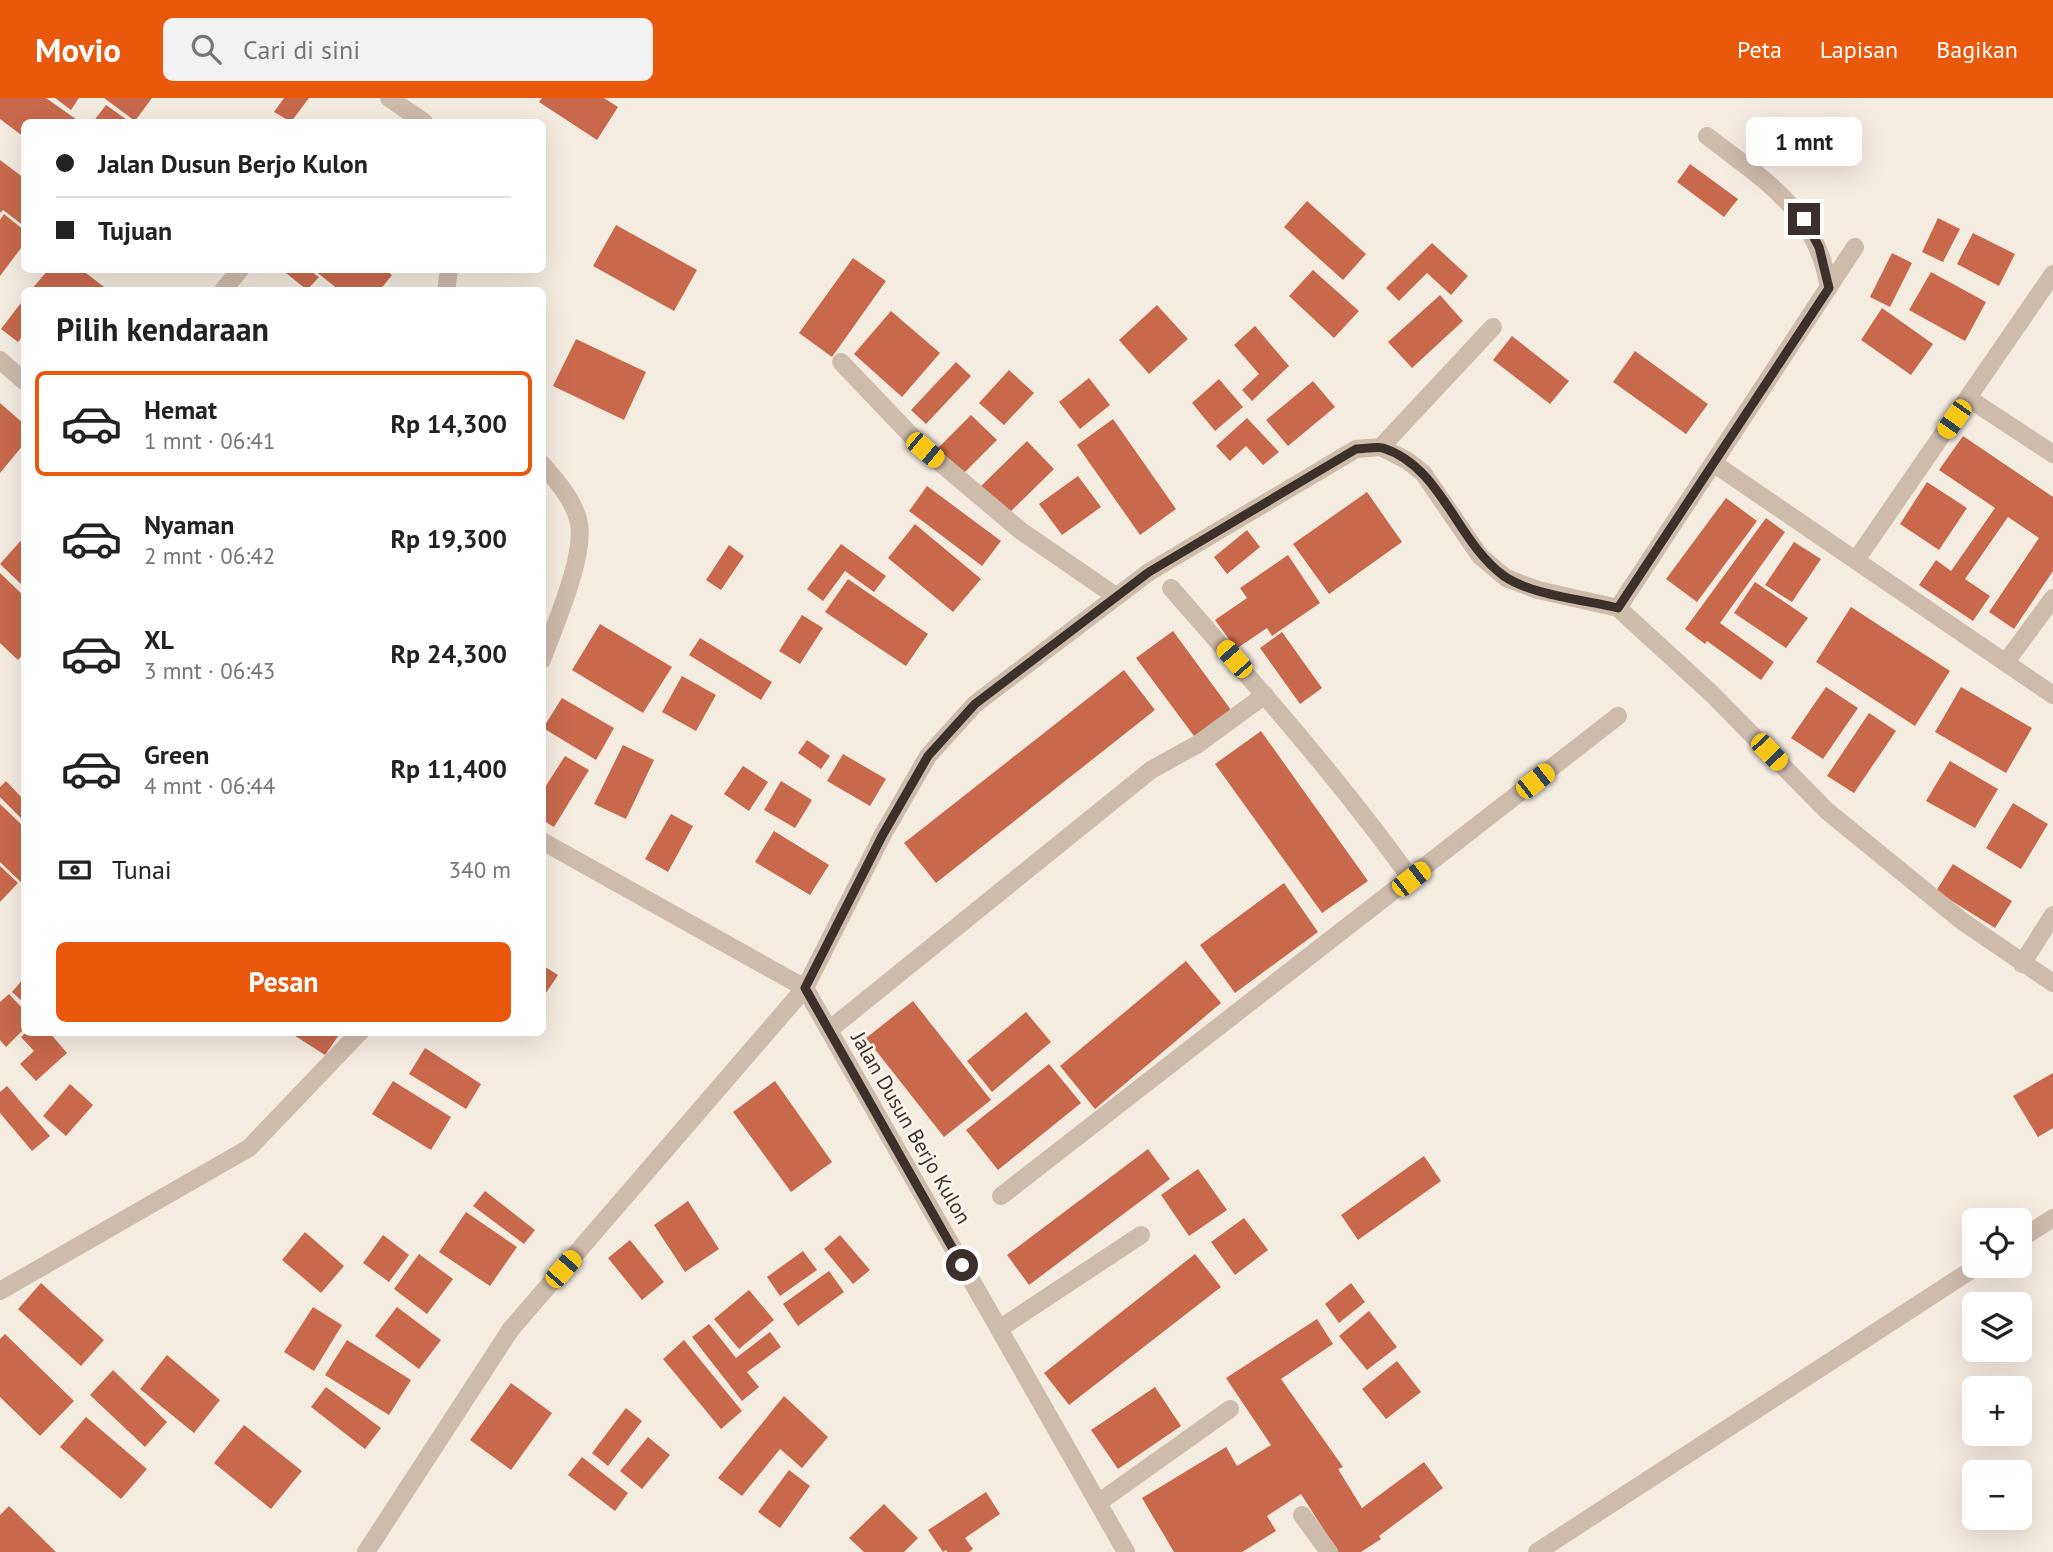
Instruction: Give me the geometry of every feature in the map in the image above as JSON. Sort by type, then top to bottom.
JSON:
[{"type":"street","points":[[389,98],[420,119]]},
{"type":"street","points":[[1707,136],[1761,178],[1804,219],[1819,247],[1829,288]]},
{"type":"street","points":[[1618,608],[1856,247]]},
{"type":"street","points":[[226,287],[237,273]]},
{"type":"street","points":[[1856,560],[2053,274]]},
{"type":"street","points":[[1381,447],[1493,327]]},
{"type":"street","points":[[0,360],[21,378]]},
{"type":"street","points":[[841,362],[925,450],[1021,531],[1117,597]]},
{"type":"street","points":[[1968,398],[2053,454]]},
{"type":"street","points":[[366,1552],[511,1329],[805,988],[882,836],[928,756],[975,704],[1149,572],[1356,449],[1381,447],[1423,472],[1480,556],[1506,578],[1538,590],[1618,608],[1712,694],[1827,811],[1962,921],[2053,983]]},
{"type":"street","points":[[1713,463],[2053,695]]},
{"type":"street","points":[[546,469],[565,492],[579,520],[579,552],[546,648]]},
{"type":"street","points":[[1171,587],[1265,695],[1376,830],[1411,879]]},
{"type":"street","points":[[2006,662],[2053,598]]},
{"type":"street","points":[[829,1030],[1151,770],[1198,744],[1265,695]]},
{"type":"street","points":[[1000,1196],[1618,716]]},
{"type":"street","points":[[546,843],[805,988]]},
{"type":"street","points":[[2022,964],[2053,915]]},
{"type":"street","name":"Jalan Dusun Berjo Kulon","points":[[805,988],[1126,1552]]},
{"type":"street","points":[[0,1291],[249,1147],[356,1036]]},
{"type":"street","points":[[2032,1231],[2053,1218]]},
{"type":"street","points":[[999,1329],[1141,1235]]},
{"type":"street","points":[[1537,1552],[1962,1276]]},
{"type":"street","points":[[1098,1503],[1230,1409]]},
{"type":"street","points":[[1302,1515],[1329,1552]]},
{"type":"building","points":[[0,98],[46,98],[76,119],[21,119],[21,135],[0,119]]},
{"type":"building","points":[[55,98],[79,98],[71,110]]},
{"type":"building","points":[[104,98],[152,98],[136,119],[132,119]]},
{"type":"building","points":[[284,98],[309,98],[293,119],[286,119],[274,112]]},
{"type":"building","points":[[542,98],[604,98],[618,107],[597,140],[539,102]]},
{"type":"building","points":[[106,105],[126,119],[95,119]]},
{"type":"building","points":[[0,160],[21,176],[21,224],[3,210],[0,213]]},
{"type":"building","points":[[1690,164],[1738,199],[1724,217],[1677,182]]},
{"type":"building","points":[[1307,201],[1366,254],[1343,280],[1284,227]]},
{"type":"building","points":[[4,214],[21,228],[21,248],[0,276],[0,220]]},
{"type":"building","points":[[1938,218],[1960,229],[1943,262],[1922,252]]},
{"type":"building","points":[[616,225],[697,270],[674,311],[593,266]]},
{"type":"building","points":[[1973,233],[2015,254],[1999,286],[1957,264]]},
{"type":"building","points":[[1432,243],[1468,276],[1451,295],[1427,273],[1399,301],[1386,288]]},
{"type":"building","points":[[1892,253],[1912,263],[1890,307],[1870,297]]},
{"type":"building","points":[[853,258],[886,281],[832,357],[799,333]]},
{"type":"building","points":[[1313,270],[1359,311],[1334,338],[1289,296]]},
{"type":"building","points":[[1931,272],[1986,302],[1965,341],[1909,310]]},
{"type":"building","points":[[45,273],[86,273],[104,287],[34,287]]},
{"type":"building","points":[[286,273],[313,273],[319,277],[310,287],[303,287]]},
{"type":"building","points":[[318,273],[392,275],[382,287],[335,287]]},
{"type":"building","points":[[1440,295],[1463,321],[1412,368],[1388,342]]},
{"type":"building","points":[[21,303],[21,338],[18,342],[1,329]]},
{"type":"building","points":[[1157,305],[1188,339],[1149,374],[1119,340]]},
{"type":"building","points":[[1882,308],[1933,344],[1911,375],[1861,340]]},
{"type":"building","points":[[891,311],[940,353],[902,397],[854,354]]},
{"type":"building","points":[[1255,326],[1289,366],[1252,401],[1242,390],[1259,374],[1234,345]]},
{"type":"building","points":[[1512,336],[1569,381],[1550,404],[1493,360]]},
{"type":"building","points":[[576,339],[646,372],[624,420],[553,386]]},
{"type":"building","points":[[1635,351],[1708,404],[1686,434],[1613,382]]},
{"type":"building","points":[[956,362],[971,376],[926,424],[911,410]]},
{"type":"building","points":[[1009,370],[1034,393],[1004,425],[979,403]]},
{"type":"building","points":[[1089,378],[1110,405],[1080,429],[1059,402]]},
{"type":"building","points":[[1219,379],[1243,407],[1215,431],[1192,403]]},
{"type":"building","points":[[1313,381],[1335,407],[1288,446],[1266,420]]},
{"type":"building","points":[[0,403],[21,421],[21,448],[0,473]]},
{"type":"building","points":[[971,415],[997,440],[959,478],[933,453]]},
{"type":"building","points":[[1247,418],[1279,452],[1263,465],[1246,446],[1230,461],[1216,446]]},
{"type":"building","points":[[1113,419],[1176,509],[1140,535],[1077,445]]},
{"type":"building","points":[[1963,436],[2053,497],[2053,571],[2014,629],[1989,612],[2039,538],[2008,517],[1965,579],[1990,596],[1973,621],[1919,585],[1936,560],[1951,571],[1995,508],[1939,470]]},
{"type":"building","points":[[1027,441],[1054,469],[1005,517],[978,489]]},
{"type":"building","points":[[1078,476],[1101,507],[1062,535],[1039,504]]},
{"type":"building","points":[[1927,482],[1967,508],[1939,550],[1900,524]]},
{"type":"building","points":[[927,486],[1001,541],[982,566],[909,511]]},
{"type":"building","points":[[1367,492],[1402,542],[1329,594],[1293,544]]},
{"type":"building","points":[[1726,498],[1757,521],[1697,602],[1666,579]]},
{"type":"building","points":[[1766,518],[1785,532],[1720,623],[1774,662],[1761,680],[1707,641],[1705,644],[1685,629]]},
{"type":"building","points":[[915,524],[981,579],[953,612],[888,558]]},
{"type":"building","points":[[1247,530],[1260,547],[1227,574],[1214,557]]},
{"type":"building","points":[[21,540],[21,584],[0,564]]},
{"type":"building","points":[[1794,542],[1821,559],[1792,602],[1765,585]]},
{"type":"building","points":[[841,544],[886,576],[874,592],[845,571],[823,601],[807,589]]},
{"type":"building","points":[[729,545],[744,556],[721,590],[706,580]]},
{"type":"building","points":[[1288,555],[1320,603],[1272,636],[1267,628],[1236,649],[1215,620],[1247,598],[1240,588]]},
{"type":"building","points":[[0,573],[21,593],[21,656],[18,660],[0,643]]},
{"type":"building","points":[[848,579],[928,634],[906,666],[825,612]]},
{"type":"building","points":[[1755,582],[1808,618],[1786,648],[1734,613]]},
{"type":"building","points":[[1851,607],[1950,671],[1915,726],[1816,662]]},
{"type":"building","points":[[802,615],[823,628],[800,664],[779,651]]},
{"type":"building","points":[[600,624],[672,667],[643,713],[572,670]]},
{"type":"building","points":[[1173,631],[1234,714],[1197,740],[1136,658]]},
{"type":"building","points":[[1282,632],[1322,688],[1300,704],[1260,648]]},
{"type":"building","points":[[700,638],[772,682],[761,700],[689,655]]},
{"type":"building","points":[[1124,670],[1155,710],[936,883],[904,843]]},
{"type":"building","points":[[682,676],[716,695],[696,731],[662,712]]},
{"type":"building","points":[[1826,687],[1858,708],[1823,759],[1791,738]]},
{"type":"building","points":[[1961,687],[2032,728],[2006,773],[1935,732]]},
{"type":"building","points":[[562,698],[614,728],[596,760],[546,730],[546,723]]},
{"type":"building","points":[[1869,713],[1896,731],[1854,793],[1827,776]]},
{"type":"building","points":[[1261,731],[1368,881],[1322,913],[1215,764]]},
{"type":"building","points":[[807,740],[830,756],[821,769],[798,753]]},
{"type":"building","points":[[623,745],[654,760],[626,819],[594,804]]},
{"type":"building","points":[[843,754],[886,779],[870,806],[827,781]]},
{"type":"building","points":[[565,756],[589,770],[554,827],[546,822],[546,786]]},
{"type":"building","points":[[1950,761],[1998,789],[1975,828],[1926,801]]},
{"type":"building","points":[[743,766],[768,782],[749,811],[724,794]]},
{"type":"building","points":[[6,781],[21,797],[21,818],[0,797],[0,787]]},
{"type":"building","points":[[781,781],[812,800],[795,828],[764,810]]},
{"type":"building","points":[[2013,803],[2048,824],[2021,869],[1986,848]]},
{"type":"building","points":[[0,804],[21,824],[21,882],[0,862]]},
{"type":"building","points":[[671,814],[693,826],[668,872],[645,859]]},
{"type":"building","points":[[774,831],[829,865],[810,895],[755,862]]},
{"type":"building","points":[[1953,864],[2012,901],[1995,928],[1936,891]]},
{"type":"building","points":[[0,866],[18,883],[0,902]]},
{"type":"building","points":[[1284,883],[1318,932],[1235,993],[1200,945]]},
{"type":"building","points":[[1186,961],[1221,1003],[1095,1109],[1060,1066]]},
{"type":"building","points":[[546,968],[558,975],[546,993]]},
{"type":"building","points":[[21,982],[21,1000],[12,992]]},
{"type":"building","points":[[9,994],[21,1007],[21,1032],[6,1047],[0,1040],[0,1002]]},
{"type":"building","points":[[913,1001],[991,1100],[944,1137],[866,1038]]},
{"type":"building","points":[[1026,1012],[1051,1042],[992,1092],[967,1061]]},
{"type":"building","points":[[52,1036],[67,1053],[36,1081],[20,1064],[34,1051],[21,1037]]},
{"type":"building","points":[[295,1036],[338,1036],[325,1055]]},
{"type":"building","points":[[425,1048],[481,1084],[466,1109],[409,1074]]},
{"type":"building","points":[[1049,1064],[1081,1103],[998,1170],[966,1130]]},
{"type":"building","points":[[2053,1073],[2053,1128],[2038,1137],[2013,1096]]},
{"type":"building","points":[[393,1081],[451,1117],[431,1150],[372,1114]]},
{"type":"building","points":[[775,1081],[832,1162],[791,1192],[733,1112]]},
{"type":"building","points":[[70,1084],[93,1105],[66,1136],[43,1116]]},
{"type":"building","points":[[7,1086],[50,1136],[32,1151],[0,1113],[0,1092]]},
{"type":"building","points":[[1148,1149],[1170,1179],[1029,1285],[1007,1255]]},
{"type":"building","points":[[1424,1156],[1441,1181],[1358,1240],[1341,1215]]},
{"type":"building","points":[[1198,1169],[1227,1210],[1189,1236],[1161,1195]]},
{"type":"building","points":[[485,1191],[535,1230],[524,1244],[473,1206]]},
{"type":"building","points":[[688,1201],[719,1249],[685,1272],[654,1225]]},
{"type":"building","points":[[466,1212],[517,1247],[490,1286],[439,1252]]},
{"type":"building","points":[[1244,1218],[1268,1250],[1235,1275],[1211,1242]]},
{"type":"building","points":[[305,1232],[344,1266],[321,1293],[282,1260]]},
{"type":"building","points":[[383,1235],[409,1255],[389,1282],[363,1263]]},
{"type":"building","points":[[840,1235],[870,1270],[853,1284],[824,1249]]},
{"type":"building","points":[[630,1240],[664,1282],[642,1300],[608,1258]]},
{"type":"building","points":[[803,1251],[817,1270],[780,1296],[767,1277]]},
{"type":"building","points":[[419,1254],[453,1279],[427,1314],[394,1289]]},
{"type":"building","points":[[1195,1254],[1221,1287],[1069,1405],[1044,1373]]},
{"type":"building","points":[[829,1271],[844,1292],[798,1326],[783,1304]]},
{"type":"building","points":[[41,1283],[104,1340],[81,1366],[18,1309]]},
{"type":"building","points":[[1351,1283],[1365,1302],[1339,1323],[1325,1304]]},
{"type":"building","points":[[749,1290],[774,1320],[739,1349],[714,1319]]},
{"type":"building","points":[[313,1307],[342,1325],[314,1371],[284,1352]]},
{"type":"building","points":[[397,1307],[441,1340],[419,1369],[375,1336]]},
{"type":"building","points":[[1369,1311],[1397,1347],[1367,1370],[1339,1336]]},
{"type":"building","points":[[1317,1319],[1333,1344],[1281,1379],[1343,1467],[1338,1469],[1362,1508],[1424,1462],[1443,1488],[1361,1552],[1338,1552],[1301,1494],[1267,1516],[1276,1531],[1242,1552],[1174,1552],[1142,1498],[1226,1447],[1237,1466],[1271,1445],[1226,1378]]},
{"type":"building","points":[[709,1324],[736,1358],[770,1332],[781,1347],[747,1372],[759,1387],[742,1401],[692,1337]]},
{"type":"building","points":[[5,1334],[74,1401],[40,1436],[0,1397],[0,1339]]},
{"type":"building","points":[[347,1340],[411,1380],[389,1415],[325,1375]]},
{"type":"building","points":[[684,1340],[742,1411],[721,1429],[663,1359]]},
{"type":"building","points":[[167,1355],[220,1400],[194,1433],[140,1389]]},
{"type":"building","points":[[1397,1361],[1421,1392],[1386,1419],[1362,1389]]},
{"type":"building","points":[[113,1370],[167,1422],[145,1447],[90,1395]]},
{"type":"building","points":[[511,1383],[552,1413],[511,1470],[470,1440]]},
{"type":"building","points":[[326,1387],[381,1428],[365,1449],[311,1407]]},
{"type":"building","points":[[1155,1387],[1181,1426],[1118,1469],[1091,1430]]},
{"type":"building","points":[[784,1396],[828,1437],[802,1468],[780,1449],[742,1496],[718,1478]]},
{"type":"building","points":[[626,1408],[642,1421],[608,1466],[592,1453]]},
{"type":"building","points":[[86,1417],[147,1469],[121,1499],[60,1447]]},
{"type":"building","points":[[244,1425],[302,1471],[271,1509],[214,1463]]},
{"type":"building","points":[[648,1437],[670,1455],[642,1489],[620,1471]]},
{"type":"building","points":[[582,1457],[628,1493],[615,1511],[568,1475]]},
{"type":"building","points":[[789,1470],[810,1486],[780,1528],[758,1512]]},
{"type":"building","points":[[986,1492],[1000,1514],[965,1538],[973,1549],[969,1552],[943,1552],[928,1530]]},
{"type":"building","points":[[884,1504],[918,1538],[904,1552],[864,1552],[849,1538]]},
{"type":"building","points":[[9,1506],[56,1552],[0,1552],[0,1515]]},
{"type":"route","points":[[962,1265],[805,988],[882,836],[928,756],[975,704],[1149,572],[1356,449],[1381,447],[1423,472],[1480,556],[1506,578],[1538,590],[1618,608],[1829,288],[1825,263],[1804,219]]}]
